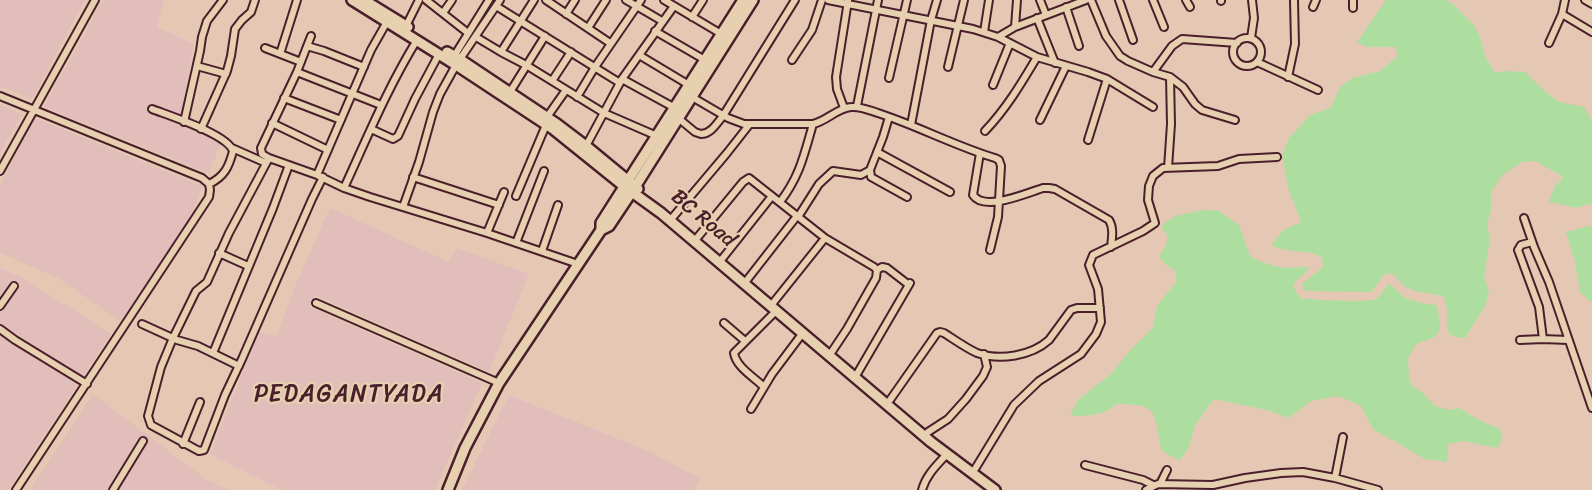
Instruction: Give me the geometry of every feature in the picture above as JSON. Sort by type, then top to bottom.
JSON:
[{"type":"street","points":[[0,171],[95,0]]},
{"type":"street","points":[[184,122],[207,21],[223,0]]},
{"type":"street","points":[[201,129],[226,74],[235,29],[251,12],[255,0]]},
{"type":"street","points":[[280,54],[297,0]]},
{"type":"street","points":[[352,0],[389,19],[417,40],[439,54],[455,60],[547,121],[630,187]]},
{"type":"street","name":"BC Road","points":[[364,0],[389,19],[406,26],[455,60],[510,92],[547,121],[586,146],[630,187],[928,432],[994,490]]},
{"type":"street","points":[[406,26],[419,0]]},
{"type":"street","points":[[426,0],[468,33]]},
{"type":"street","points":[[443,13],[452,0]]},
{"type":"street","points":[[501,52],[534,0]]},
{"type":"street","points":[[546,0],[610,43]]},
{"type":"street","points":[[566,14],[575,0]]},
{"type":"street","points":[[588,28],[606,0]]},
{"type":"street","points":[[626,0],[662,21]]},
{"type":"street","points":[[577,97],[610,43],[641,0]]},
{"type":"street","points":[[692,17],[703,0]]},
{"type":"street","points":[[447,490],[465,448],[499,383],[601,230],[609,226],[657,136],[705,60],[753,0]]},
{"type":"street","points":[[678,118],[695,132],[705,135],[710,132],[723,116],[795,0]]},
{"type":"street","points":[[792,60],[813,30],[822,0]]},
{"type":"street","points":[[828,0],[848,2],[984,32],[1037,57],[1107,79],[1153,107]]},
{"type":"street","points":[[857,106],[878,0]]},
{"type":"street","points":[[889,78],[907,0]]},
{"type":"street","points":[[911,125],[931,20],[937,0]]},
{"type":"street","points":[[948,67],[964,0]]},
{"type":"street","points":[[984,32],[989,0]]},
{"type":"street","points":[[1015,27],[1017,0]]},
{"type":"street","points":[[1040,0],[1046,15]]},
{"type":"street","points":[[998,37],[1015,27],[1070,4],[1086,0]]},
{"type":"street","points":[[1091,0],[1106,36],[1120,56],[1128,62],[1170,77],[1183,87],[1202,110],[1235,120]]},
{"type":"street","points":[[1119,0],[1133,40]]},
{"type":"street","points":[[1153,0],[1164,27]]},
{"type":"street","points":[[1186,0],[1190,7]]},
{"type":"street","points":[[1251,38],[1254,18],[1252,0]]},
{"type":"street","points":[[1288,76],[1295,44],[1294,0]]},
{"type":"street","points":[[1313,7],[1316,0]]},
{"type":"street","points":[[1353,0],[1353,8]]},
{"type":"street","points":[[1549,43],[1562,14],[1565,0]]},
{"type":"street","points":[[1585,0],[1592,4]]},
{"type":"street","points":[[403,207],[440,94],[468,33],[486,1],[595,67],[675,108]]},
{"type":"street","points":[[666,1],[724,37]]},
{"type":"street","points":[[630,187],[692,97],[724,37],[739,1]]},
{"type":"street","points":[[844,108],[837,89],[836,77],[848,2]]},
{"type":"street","points":[[1070,4],[1079,46]]},
{"type":"street","points":[[455,60],[476,37],[496,5]]},
{"type":"street","points":[[586,146],[621,81],[674,6]]},
{"type":"street","points":[[1562,14],[1592,32]]},
{"type":"street","points":[[1037,18],[1055,63]]},
{"type":"street","points":[[267,160],[219,253],[207,282],[196,291],[173,338],[161,367],[148,416],[151,425],[199,451],[204,450],[225,395],[312,199],[328,150],[371,50],[389,19]]},
{"type":"street","points":[[655,31],[705,60]]},
{"type":"street","points":[[267,160],[261,148],[297,72],[311,36]]},
{"type":"street","points":[[510,92],[545,36]]},
{"type":"street","points":[[476,37],[604,113],[657,136]]},
{"type":"street","points":[[1244,38],[1251,38],[1257,42],[1261,50],[1257,62],[1249,66],[1239,64],[1233,51],[1237,43],[1244,38]]},
{"type":"street","points":[[1153,72],[1172,46],[1182,39],[1237,43]]},
{"type":"street","points":[[344,188],[381,105],[417,40]]},
{"type":"street","points":[[993,85],[1010,43]]},
{"type":"street","points":[[308,46],[364,67]]},
{"type":"street","points":[[265,48],[301,62]]},
{"type":"street","points":[[552,81],[571,52]]},
{"type":"street","points":[[371,129],[393,139],[398,136],[439,54]]},
{"type":"street","points":[[639,55],[689,85]]},
{"type":"street","points":[[985,132],[1017,91],[1037,57]]},
{"type":"street","points":[[1257,62],[1318,90]]},
{"type":"street","points":[[197,66],[226,74]]},
{"type":"street","points":[[1040,120],[1066,66]]},
{"type":"street","points":[[297,72],[381,105]]},
{"type":"street","points":[[1168,168],[1171,124],[1170,77]]},
{"type":"street","points":[[1088,140],[1107,79]]},
{"type":"street","points":[[516,196],[547,121],[566,90]]},
{"type":"street","points":[[0,96],[202,178],[209,184],[210,190],[208,197],[111,348],[16,490]]},
{"type":"street","points":[[692,97],[723,116],[749,125],[813,124],[844,108],[857,106],[995,158],[1001,163],[1000,201],[990,250]]},
{"type":"street","points":[[284,98],[341,120]]},
{"type":"street","points":[[152,109],[224,139],[232,148],[320,176],[344,188],[578,264]]},
{"type":"street","points":[[889,117],[870,170],[871,177],[907,197]]},
{"type":"street","points":[[272,123],[328,150]]},
{"type":"street","points":[[780,202],[791,188],[800,170],[813,124]]},
{"type":"street","points":[[673,217],[749,125]]},
{"type":"street","points":[[209,184],[224,175],[232,156],[232,148]]},
{"type":"street","points":[[877,152],[950,192]]},
{"type":"street","points":[[980,153],[974,198],[986,203],[1043,188],[1054,189],[1109,220],[1112,224],[1111,247]]},
{"type":"street","points":[[973,471],[1014,405],[1039,381],[1081,354],[1096,334],[1101,322],[1100,308],[1098,289],[1089,265],[1093,255],[1155,223],[1148,200],[1149,186],[1153,176],[1163,168],[1218,166],[1239,159],[1277,157]]},
{"type":"street","points":[[213,353],[289,165]]},
{"type":"street","points":[[747,280],[798,217],[819,184],[833,171],[861,175],[870,170]]},
{"type":"street","points":[[516,243],[544,171]]},
{"type":"street","points":[[413,177],[499,205]]},
{"type":"street","points":[[697,238],[746,179],[751,179],[825,238],[877,270]]},
{"type":"street","name":"BC Road","points":[[630,187],[673,217],[747,280],[802,334],[857,374],[947,454],[1002,490]]},
{"type":"street","points":[[487,233],[504,192]]},
{"type":"street","points":[[722,259],[772,196]]},
{"type":"street","points":[[542,251],[558,205]]},
{"type":"street","points":[[1524,218],[1549,282],[1591,406]]},
{"type":"street","points":[[764,387],[737,362],[734,353],[775,307],[825,238]]},
{"type":"street","points":[[1532,242],[1521,245],[1518,250],[1539,307],[1543,339]]},
{"type":"street","points":[[219,253],[248,266]]},
{"type":"street","points":[[857,374],[910,284],[887,268],[882,267],[877,270]]},
{"type":"street","points":[[828,352],[847,329],[876,278],[877,270]]},
{"type":"street","points":[[0,306],[14,286]]},
{"type":"street","points":[[316,303],[499,383]]},
{"type":"street","points":[[889,402],[937,333],[944,333],[974,351],[984,354],[1018,356],[1045,344],[1071,310],[1100,308]]},
{"type":"street","points":[[724,323],[745,340]]},
{"type":"street","points":[[142,324],[198,346],[239,366]]},
{"type":"street","points":[[0,329],[87,384]]},
{"type":"street","points":[[751,409],[772,374],[802,334]]},
{"type":"street","points":[[1520,340],[1568,340]]},
{"type":"street","points":[[928,432],[948,420],[983,376],[987,367],[984,354]]},
{"type":"street","points":[[183,444],[200,402]]},
{"type":"street","points":[[1335,478],[1344,437]]},
{"type":"street","points":[[113,490],[143,441]]},
{"type":"street","points":[[922,490],[930,473],[947,454]]},
{"type":"street","points":[[1085,465],[1157,484],[1213,485],[1281,472],[1310,472],[1378,490]]},
{"type":"street","points":[[1146,490],[1157,484],[1167,470]]},
{"type":"shaded area","points":[[0,0],[85,0],[32,99],[0,86]]},
{"type":"shaded area","points":[[103,0],[164,0],[157,27],[194,44],[179,125],[221,142],[209,173],[44,107]]},
{"type":"shaded area","points":[[0,105],[22,114],[0,153]]},
{"type":"shaded area","points":[[35,118],[202,186],[192,215],[121,321],[56,277],[0,253],[0,185]]},
{"type":"shaded area","points":[[330,208],[449,262],[456,248],[529,274],[489,372],[315,295],[310,307],[482,383],[435,490],[282,490],[210,454],[259,332],[277,336],[295,286]]},
{"type":"shaded area","points":[[0,268],[23,278],[111,334],[8,490],[0,490]]},
{"type":"shaded area","points":[[93,394],[207,480],[230,490],[30,490]]},
{"type":"shaded area","points":[[509,395],[646,450],[700,478],[694,490],[462,490]]},
{"type":"green space","points":[[1386,0],[1446,0],[1452,3],[1474,25],[1486,58],[1495,73],[1525,72],[1559,102],[1584,107],[1592,121],[1592,205],[1577,208],[1549,202],[1554,188],[1563,177],[1536,161],[1522,162],[1502,175],[1491,192],[1491,209],[1487,226],[1490,238],[1484,277],[1489,291],[1486,304],[1465,338],[1452,336],[1449,333],[1447,307],[1443,296],[1405,287],[1393,274],[1385,274],[1371,292],[1306,291],[1302,284],[1323,267],[1322,257],[1271,245],[1283,230],[1301,222],[1289,191],[1282,156],[1289,138],[1310,115],[1330,108],[1341,86],[1353,78],[1380,71],[1398,56],[1395,47],[1367,47],[1357,42]]},
{"type":"green space","points":[[1203,210],[1219,211],[1239,225],[1250,256],[1278,267],[1309,267],[1294,284],[1301,298],[1340,301],[1371,300],[1378,298],[1390,284],[1405,298],[1436,305],[1440,329],[1435,337],[1416,344],[1408,358],[1409,378],[1412,386],[1424,394],[1435,406],[1449,410],[1459,408],[1498,428],[1502,432],[1500,445],[1496,448],[1464,441],[1448,444],[1447,462],[1425,459],[1373,429],[1361,406],[1338,396],[1311,401],[1289,418],[1267,410],[1214,399],[1195,425],[1189,447],[1180,460],[1162,450],[1155,418],[1143,406],[1116,404],[1095,414],[1070,415],[1079,399],[1112,373],[1130,350],[1153,328],[1157,306],[1176,282],[1176,272],[1159,256],[1168,237],[1161,226],[1175,216]]},
{"type":"green space","points":[[1592,225],[1592,303],[1580,292],[1566,232]]},
{"type":"district","name":"PEDAGANTYADA","points":[[349,395]]}]
